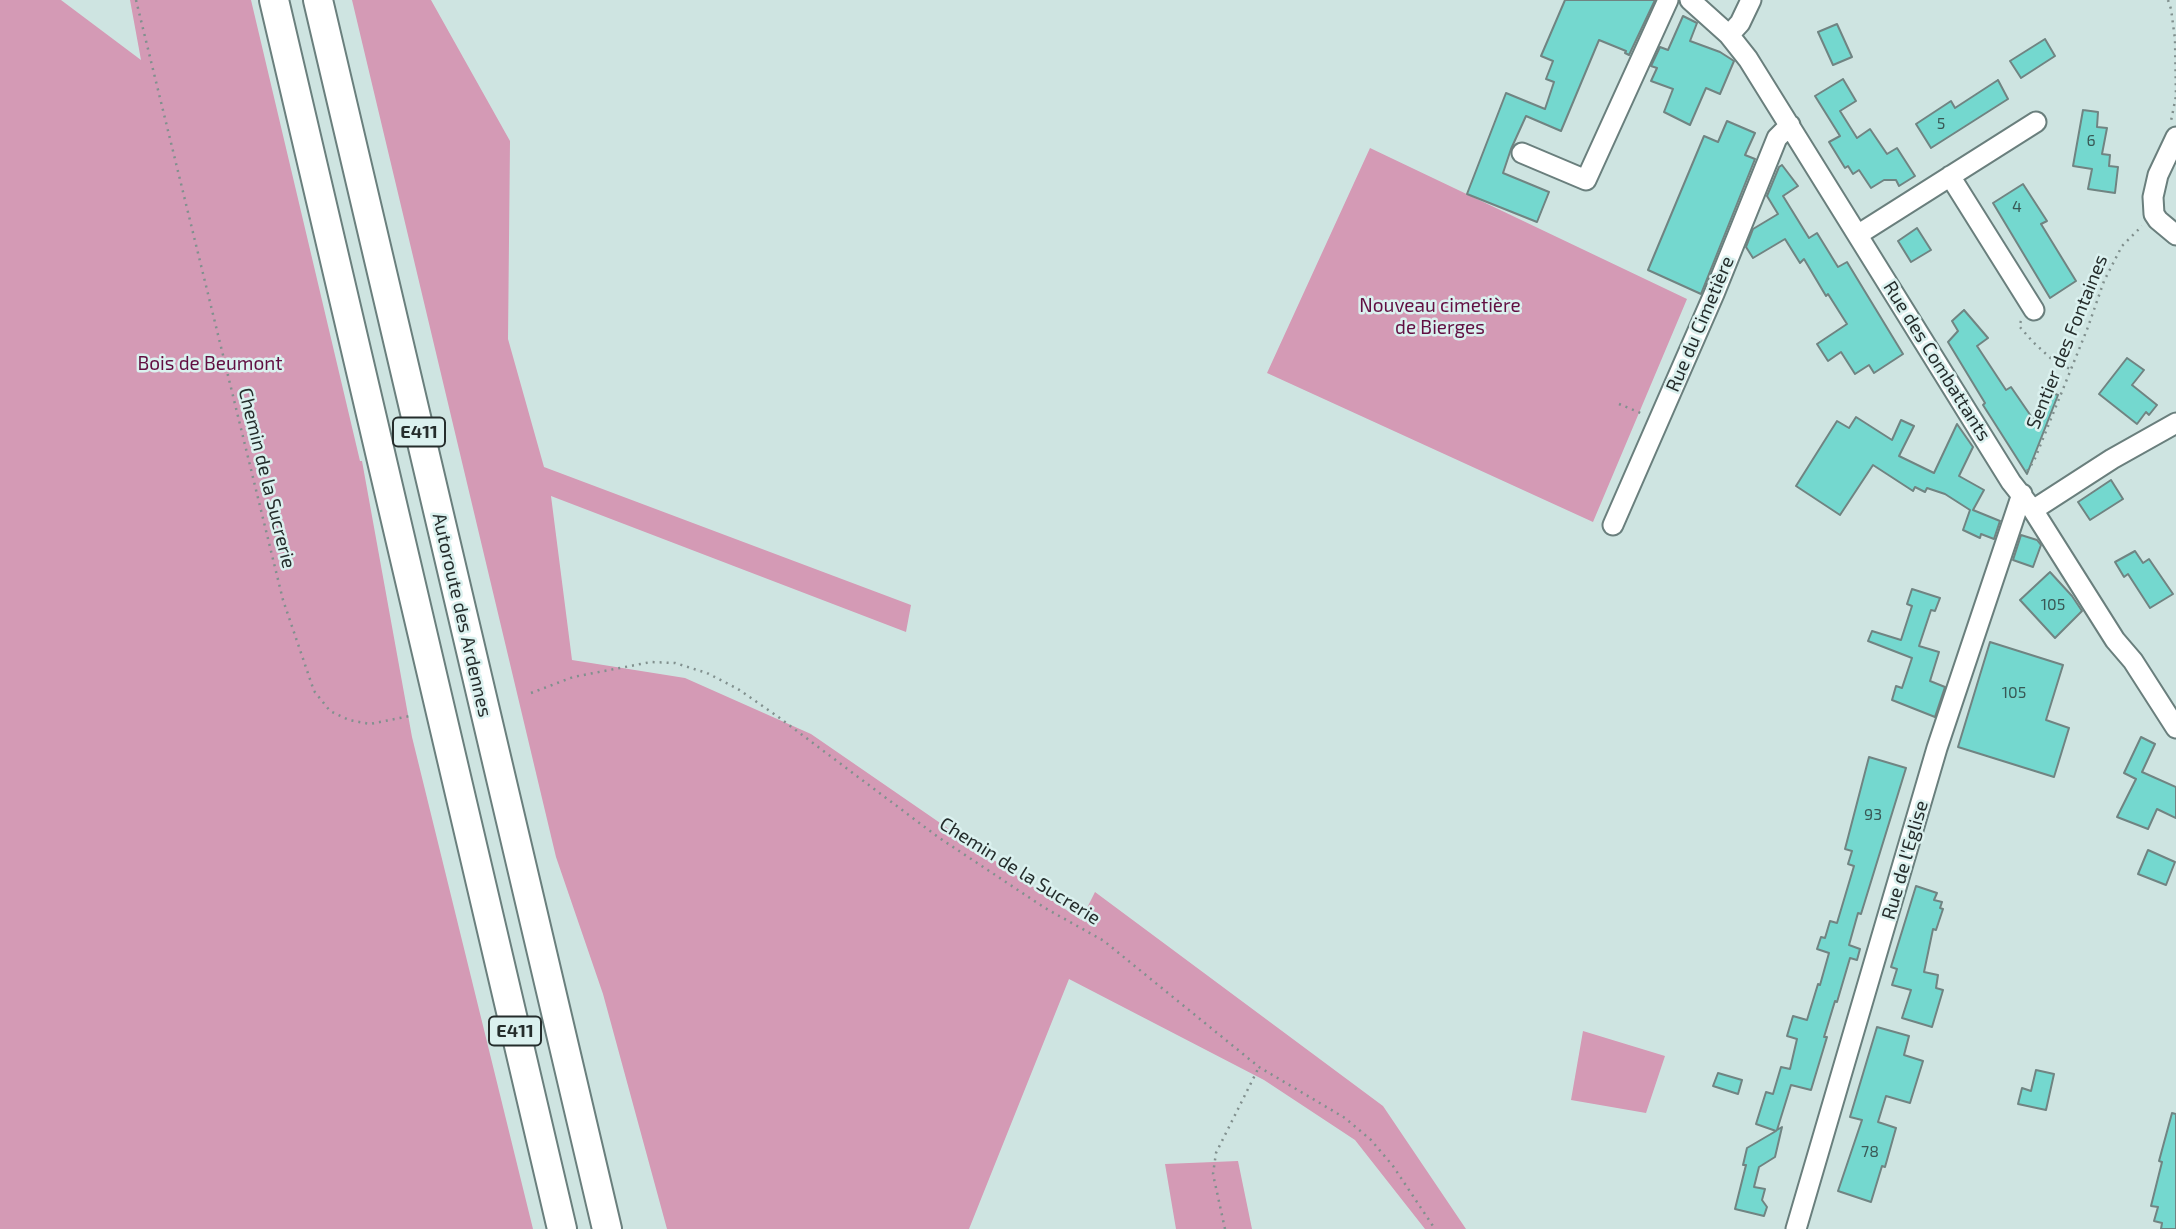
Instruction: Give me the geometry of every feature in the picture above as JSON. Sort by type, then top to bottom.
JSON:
[{"type":"highway","name":"E411","points":[[274,0],[562,1229]]},
{"type":"highway","name":"Autoroute des Ardennes","points":[[318,0],[607,1229]]},
{"type":"street","points":[[1522,153],[1586,180],[1668,0]]},
{"type":"street","name":"Rue des Combattants","points":[[1690,0],[1730,35],[1748,59],[2022,495],[2115,640],[2133,661],[2176,728]]},
{"type":"street","points":[[1730,35],[1740,23],[1751,0]]},
{"type":"street","points":[[1859,234],[2036,122]]},
{"type":"street","name":"Rue du Cimetière","points":[[1613,525],[1714,294],[1777,138],[1790,125]]},
{"type":"street","points":[[2176,137],[2155,187],[2154,214],[2162,225],[2176,235]]},
{"type":"street","points":[[1950,176],[2034,310]]},
{"type":"street","points":[[2022,495],[2112,459],[2176,423]]},
{"type":"street","name":"Rue de l'Eglise","points":[[1796,1229],[1937,748],[2022,495]]},
{"type":"path","name":"Chemin de la Sucrerie","points":[[136,0],[283,600],[313,691],[330,711],[349,720],[370,724],[410,716]]},
{"type":"path","points":[[2166,158],[2176,96],[2175,39],[2168,0]]},
{"type":"path","name":"Sentier des Fontaines","points":[[2022,495],[2104,281],[2122,246],[2154,214]]},
{"type":"path","points":[[2034,310],[2022,319],[2019,326],[2057,363],[2071,369]]},
{"type":"path","points":[[1619,404],[1659,421]]},
{"type":"path","name":"Chemin de la Sucrerie","points":[[531,693],[573,677],[651,662],[675,663],[707,673],[728,684],[777,716],[938,837],[1045,908],[1104,941],[1259,1068],[1345,1118],[1371,1140],[1393,1166],[1435,1229]]},
{"type":"path","points":[[1225,1229],[1213,1174],[1216,1153],[1259,1068]]},
{"type":"green space","name":"Bois de Beumont","points":[[0,0],[61,0],[141,60],[130,0],[251,0],[362,461],[412,737],[533,1229],[0,1229]]},
{"type":"green space","points":[[352,0],[431,0],[510,141],[508,339],[544,467],[911,605],[906,632],[551,496],[572,660],[685,678],[811,734],[1081,920],[1095,892],[1383,1106],[1466,1229],[1425,1229],[1355,1140],[1264,1080],[1069,979],[969,1229],[667,1229],[603,994],[556,857]]},
{"type":"green space","name":"Nouveau cimetière de Bierges","points":[[1370,148],[1687,299],[1593,522],[1267,373]]},
{"type":"green space","points":[[1583,1031],[1665,1056],[1646,1113],[1571,1100]]},
{"type":"green space","points":[[1238,1161],[1252,1229],[1176,1229],[1165,1164]]},
{"type":"building","points":[[1565,0],[1655,0],[1629,55],[1626,51],[1599,40],[1561,131],[1526,116],[1503,173],[1549,192],[1537,222],[1467,194],[1506,93],[1545,109],[1554,82],[1546,79],[1553,61],[1541,56]]},
{"type":"building","points":[[1683,16],[1697,23],[1690,41],[1720,52],[1734,61],[1720,94],[1706,88],[1690,125],[1664,112],[1673,89],[1651,81],[1657,68],[1651,66],[1660,47],[1668,50]]},
{"type":"building","points":[[1837,24],[1852,57],[1833,65],[1818,32]]},
{"type":"building","points":[[2045,39],[2055,56],[2021,78],[2010,61]]},
{"type":"building","points":[[1843,79],[1856,101],[1840,111],[1857,138],[1870,129],[1887,154],[1897,148],[1915,176],[1899,186],[1896,180],[1884,180],[1871,188],[1859,170],[1853,174],[1848,166],[1845,168],[1829,142],[1840,136],[1815,96]]},
{"type":"building","points":[[1998,80],[2008,99],[1931,148],[1916,124],[1951,101],[1955,108]]},
{"type":"building","points":[[2083,110],[2098,112],[2097,127],[2107,128],[2102,154],[2110,155],[2109,166],[2118,167],[2115,193],[2088,189],[2092,169],[2073,166]]},
{"type":"building","points":[[1727,121],[1755,133],[1745,155],[1755,159],[1701,294],[1648,270],[1704,136],[1718,142]]},
{"type":"building","points":[[1782,165],[1798,186],[1783,196],[1809,238],[1817,233],[1838,267],[1847,262],[1903,354],[1874,373],[1869,365],[1855,374],[1841,352],[1828,361],[1817,344],[1847,324],[1804,259],[1800,263],[1785,239],[1753,258],[1746,247],[1753,229],[1778,214],[1767,196]]},
{"type":"building","points":[[2023,184],[2047,221],[2041,224],[2076,281],[2050,298],[1993,203]]},
{"type":"building","points":[[1917,228],[1931,250],[1911,262],[1898,241]]},
{"type":"building","points":[[1964,310],[1988,338],[1977,346],[2006,390],[2011,387],[2033,419],[2044,390],[2058,395],[2027,474],[1983,405],[1985,403],[1948,342],[1958,331],[1952,321]]},
{"type":"building","points":[[2127,358],[2144,370],[2132,385],[2157,405],[2149,415],[2146,412],[2137,424],[2099,394]]},
{"type":"building","points":[[1856,417],[1892,440],[1901,420],[1914,426],[1899,456],[1934,473],[1957,424],[1973,447],[1959,476],[1984,490],[1973,510],[2000,521],[1994,539],[1981,534],[1980,538],[1963,530],[1970,510],[1945,494],[1927,488],[1925,492],[1915,487],[1913,491],[1873,465],[1840,515],[1796,486],[1837,421],[1849,428]]},
{"type":"building","points":[[2111,480],[2123,499],[2090,520],[2078,502]]},
{"type":"building","points":[[2021,535],[2037,540],[2041,545],[2033,567],[2013,560]]},
{"type":"building","points":[[2135,551],[2143,563],[2149,559],[2173,594],[2150,608],[2128,574],[2124,577],[2115,562]]},
{"type":"building","points":[[2050,572],[2082,611],[2055,638],[2020,600]]},
{"type":"building","points":[[1912,589],[1940,598],[1935,611],[1931,610],[1919,646],[1939,652],[1930,681],[1945,687],[1935,717],[1892,700],[1896,686],[1902,688],[1912,658],[1868,641],[1872,631],[1901,640],[1912,606],[1907,604]]},
{"type":"building","points":[[1990,642],[2063,665],[2046,720],[2069,728],[2054,777],[1958,747]]},
{"type":"building","points":[[2141,737],[2155,744],[2142,772],[2176,787],[2176,818],[2157,809],[2148,829],[2117,817],[2136,779],[2124,773]]},
{"type":"building","points":[[1869,757],[1906,768],[1849,945],[1860,949],[1857,960],[1850,958],[1824,1037],[1827,1037],[1811,1090],[1791,1085],[1777,1130],[1782,1127],[1775,1157],[1759,1167],[1754,1187],[1765,1189],[1762,1200],[1767,1207],[1764,1216],[1735,1209],[1746,1165],[1743,1165],[1747,1148],[1776,1131],[1756,1124],[1766,1092],[1773,1094],[1781,1067],[1790,1069],[1797,1039],[1787,1036],[1793,1016],[1807,1020],[1818,984],[1820,985],[1829,953],[1817,949],[1821,937],[1825,938],[1830,921],[1837,923],[1854,866],[1848,864],[1852,851],[1845,849]]},
{"type":"building","points":[[2148,850],[2175,862],[2166,885],[2138,874]]},
{"type":"building","points":[[1916,886],[1937,893],[1934,900],[1942,902],[1940,908],[1943,909],[1936,930],[1933,929],[1924,972],[1938,975],[1936,988],[1943,990],[1932,1027],[1902,1018],[1911,990],[1892,985],[1897,969],[1891,967]]},
{"type":"building","points":[[1877,1027],[1909,1036],[1904,1055],[1923,1061],[1910,1103],[1886,1096],[1878,1122],[1896,1128],[1871,1202],[1838,1191],[1862,1120],[1850,1117]]},
{"type":"building","points":[[2036,1070],[2054,1074],[2046,1110],[2018,1104],[2022,1088],[2031,1091]]},
{"type":"building","points":[[1718,1073],[1742,1080],[1738,1094],[1713,1086]]},
{"type":"building","points":[[2172,1113],[2176,1114],[2176,1229],[2161,1229],[2162,1223],[2154,1221],[2158,1207],[2151,1206],[2162,1162],[2159,1161]]}]
